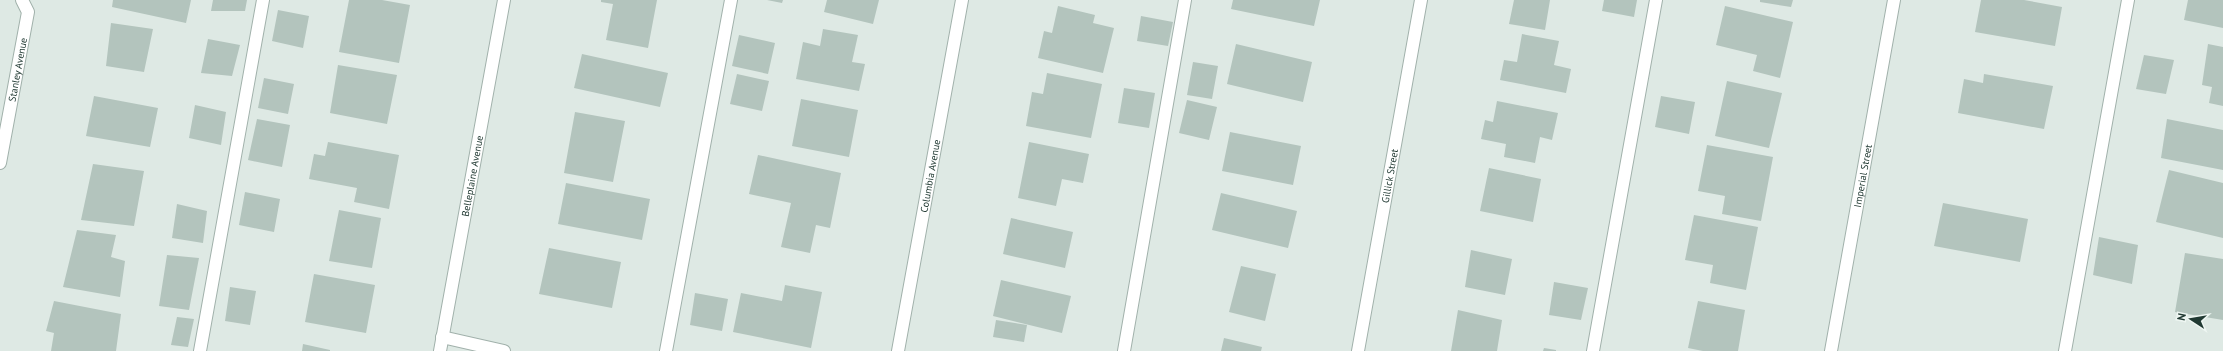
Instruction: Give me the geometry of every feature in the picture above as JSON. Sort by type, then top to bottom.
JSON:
[{"type":"street","name":"Stanley Avenue","points":[[0,163],[28,12],[22,0]]},
{"type":"street","points":[[200,351],[263,0]]},
{"type":"street","name":"Belleplaine Avenue","points":[[440,351],[504,0]]},
{"type":"street","points":[[666,351],[732,0]]},
{"type":"street","name":"Columbia Avenue","points":[[898,351],[962,0]]},
{"type":"street","points":[[1124,351],[1185,0]]},
{"type":"street","name":"Gillick Street","points":[[1358,351],[1421,0]]},
{"type":"street","points":[[1593,351],[1656,0]]},
{"type":"street","name":"Imperial Street","points":[[1831,351],[1894,0]]},
{"type":"street","points":[[2065,351],[2128,0]]},
{"type":"street","points":[[442,337],[504,351]]},
{"type":"building","points":[[113,0],[191,0],[186,23],[112,7]]},
{"type":"building","points":[[213,0],[247,0],[245,11],[211,11]]},
{"type":"building","points":[[349,0],[382,0],[410,5],[399,63],[339,52]]},
{"type":"building","points":[[601,0],[657,0],[648,48],[606,40],[613,4],[601,2]]},
{"type":"building","points":[[767,0],[783,0],[782,3]]},
{"type":"building","points":[[827,0],[879,0],[873,24],[824,12]]},
{"type":"building","points":[[1233,0],[1320,0],[1314,26],[1231,9]]},
{"type":"building","points":[[1514,0],[1550,0],[1545,30],[1509,24]]},
{"type":"building","points":[[1604,0],[1637,0],[1634,17],[1602,11]]},
{"type":"building","points":[[1760,0],[1793,0],[1791,7],[1760,2]]},
{"type":"building","points":[[1981,0],[2024,0],[2062,7],[2055,46],[1975,32]]},
{"type":"building","points":[[2188,0],[2223,0],[2223,28],[2184,20]]},
{"type":"building","points":[[1058,6],[1095,15],[1093,23],[1114,28],[1103,73],[1038,58],[1044,31],[1052,33]]},
{"type":"building","points":[[1725,6],[1793,22],[1780,78],[1753,71],[1757,55],[1716,45]]},
{"type":"building","points":[[278,10],[309,16],[303,48],[272,41]]},
{"type":"building","points":[[1141,16],[1173,22],[1168,46],[1137,41]]},
{"type":"building","points":[[111,23],[153,29],[144,72],[106,66]]},
{"type":"building","points":[[823,29],[858,35],[852,62],[865,64],[859,91],[796,79],[803,42],[820,46]]},
{"type":"building","points":[[1522,34],[1559,41],[1554,65],[1571,69],[1566,93],[1500,80],[1504,60],[1517,62]]},
{"type":"building","points":[[739,35],[775,43],[768,74],[732,66]]},
{"type":"building","points":[[208,39],[240,45],[232,76],[201,73]]},
{"type":"building","points":[[1236,44],[1312,62],[1303,102],[1227,84]]},
{"type":"building","points":[[2208,44],[2223,47],[2223,106],[2209,103],[2212,87],[2202,85]]},
{"type":"building","points":[[582,54],[668,73],[660,107],[574,88]]},
{"type":"building","points":[[2144,55],[2174,60],[2166,94],[2136,89]]},
{"type":"building","points":[[1193,62],[1218,66],[1212,99],[1187,95]]},
{"type":"building","points":[[338,65],[397,75],[387,124],[330,113]]},
{"type":"building","points":[[1047,73],[1102,84],[1091,138],[1026,126],[1032,92],[1043,94]]},
{"type":"building","points":[[737,74],[769,81],[762,111],[730,104]]},
{"type":"building","points":[[1984,74],[2053,86],[2044,129],[1958,113],[1964,79],[1983,83]]},
{"type":"building","points":[[264,78],[294,84],[288,114],[258,108]]},
{"type":"building","points":[[1727,81],[1782,93],[1769,148],[1715,136]]},
{"type":"building","points":[[1124,88],[1155,93],[1149,128],[1118,123]]},
{"type":"building","points":[[94,96],[158,108],[150,147],[86,136]]},
{"type":"building","points":[[1661,96],[1695,102],[1689,134],[1655,127]]},
{"type":"building","points":[[801,99],[858,110],[849,157],[792,146]]},
{"type":"building","points":[[1187,100],[1217,107],[1209,140],[1179,133]]},
{"type":"building","points":[[1497,101],[1558,113],[1552,140],[1540,137],[1535,163],[1504,157],[1506,144],[1481,139],[1485,120],[1493,122]]},
{"type":"building","points":[[195,105],[226,112],[221,145],[189,138]]},
{"type":"building","points":[[575,112],[625,121],[613,182],[564,173]]},
{"type":"building","points":[[257,119],[290,125],[282,167],[248,160]]},
{"type":"building","points":[[2167,119],[2223,130],[2223,170],[2161,158]]},
{"type":"building","points":[[1230,132],[1301,146],[1293,185],[1222,171]]},
{"type":"building","points":[[328,142],[399,155],[389,209],[354,202],[357,188],[309,179],[314,154],[325,156]]},
{"type":"building","points":[[1029,142],[1089,154],[1083,183],[1062,179],[1056,206],[1018,198]]},
{"type":"building","points":[[1707,145],[1773,157],[1761,221],[1722,214],[1725,196],[1698,191]]},
{"type":"building","points":[[758,155],[841,173],[830,228],[816,225],[810,253],[781,247],[791,203],[749,194]]},
{"type":"building","points":[[93,164],[144,171],[134,226],[81,220]]},
{"type":"building","points":[[1489,168],[1541,179],[1533,222],[1480,211]]},
{"type":"building","points":[[2169,170],[2223,183],[2223,238],[2156,222]]},
{"type":"building","points":[[566,183],[650,199],[642,240],[558,224]]},
{"type":"building","points":[[245,192],[280,199],[274,232],[239,225]]},
{"type":"building","points":[[1221,193],[1297,211],[1288,248],[1212,230]]},
{"type":"building","points":[[1943,203],[2028,219],[2020,262],[1934,246]]},
{"type":"building","points":[[177,204],[207,211],[203,243],[172,238]]},
{"type":"building","points":[[339,210],[381,218],[372,268],[329,261]]},
{"type":"building","points":[[1694,215],[1758,227],[1746,290],[1710,283],[1713,265],[1685,260]]},
{"type":"building","points":[[1011,218],[1073,232],[1065,268],[1003,254]]},
{"type":"building","points":[[77,230],[116,235],[111,257],[125,261],[120,297],[63,287]]},
{"type":"building","points":[[2099,237],[2138,245],[2132,284],[2093,275]]},
{"type":"building","points":[[549,248],[621,262],[612,308],[539,294]]},
{"type":"building","points":[[1471,250],[1512,259],[1505,295],[1465,287]]},
{"type":"building","points":[[2185,253],[2223,259],[2223,320],[2175,312]]},
{"type":"building","points":[[167,255],[199,258],[189,310],[159,306]]},
{"type":"building","points":[[1241,266],[1276,274],[1265,321],[1229,312]]},
{"type":"building","points":[[314,274],[375,285],[366,333],[305,322]]},
{"type":"building","points":[[1001,280],[1071,296],[1062,333],[993,316]]},
{"type":"building","points":[[1554,282],[1588,288],[1581,320],[1549,315]]},
{"type":"building","points":[[785,285],[822,292],[811,348],[733,332],[741,293],[782,301]]},
{"type":"building","points":[[230,287],[256,291],[250,325],[225,321]]},
{"type":"building","points":[[695,293],[728,299],[722,331],[690,325]]},
{"type":"building","points":[[54,301],[121,314],[116,351],[51,351],[54,333],[46,331]]},
{"type":"building","points":[[1698,301],[1745,310],[1738,351],[1703,351],[1688,348]]},
{"type":"building","points":[[1458,310],[1502,320],[1497,351],[1451,351]]},
{"type":"building","points":[[177,317],[194,319],[188,347],[171,345]]},
{"type":"building","points":[[996,320],[1027,325],[1024,342],[993,337]]},
{"type":"building","points":[[1224,338],[1262,347],[1261,351],[1221,351]]},
{"type":"building","points":[[303,344],[330,350],[330,351],[302,351]]},
{"type":"building","points":[[1544,348],[1556,350],[1556,351],[1543,351]]}]
